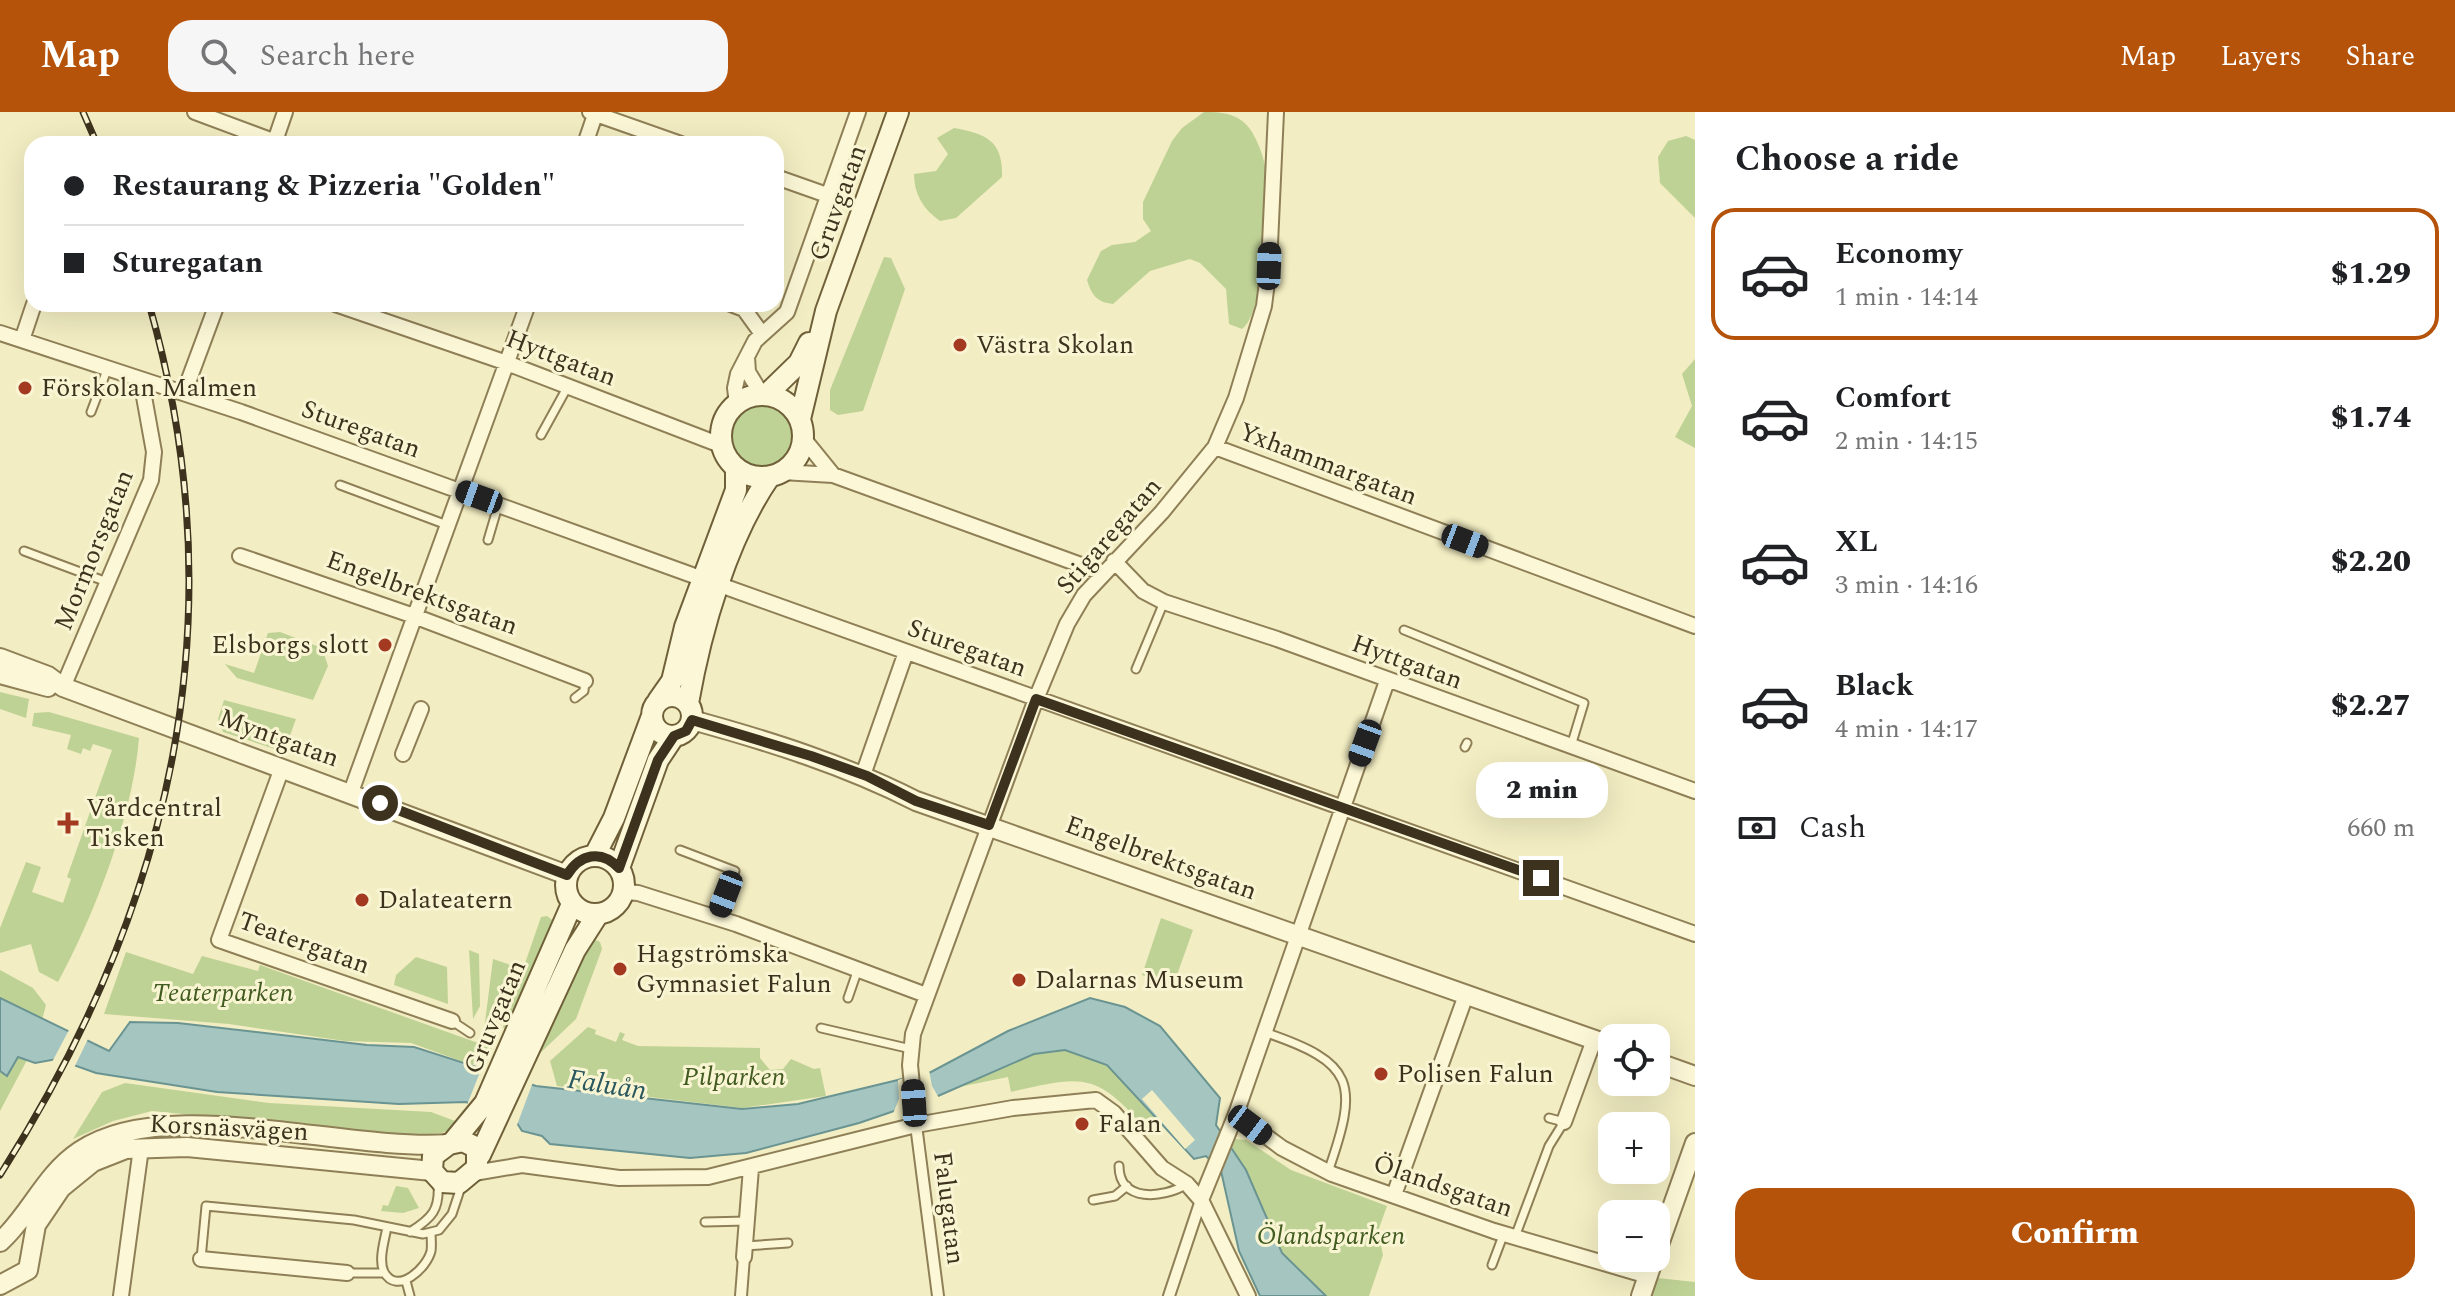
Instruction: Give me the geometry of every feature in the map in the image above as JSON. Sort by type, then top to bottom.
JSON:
[{"type":"main road","name":"Gruvgatan","points":[[764,395],[799,363],[826,311],[898,112]]},
{"type":"main road","name":"Gruvgatan","points":[[801,429],[826,311]]},
{"type":"main road","points":[[595,855],[609,830],[620,784],[655,708],[672,681],[685,627],[711,582],[755,498],[776,474],[795,461],[801,429],[786,403],[764,395],[737,404],[724,423],[723,446],[736,468],[736,490],[711,582],[697,650],[686,731],[674,736],[658,760],[619,868],[624,892],[610,911],[598,914],[589,914],[572,904],[567,895],[567,875],[583,858],[595,855],[608,859],[619,868]]},
{"type":"main road","points":[[736,468],[752,476],[776,474]]},
{"type":"main road","points":[[655,708],[670,695],[690,711]]},
{"type":"main road","points":[[655,708],[656,728],[674,736]]},
{"type":"main road","name":"Gruvgatan","points":[[512,1066],[572,904]]},
{"type":"main road","name":"Gruvgatan","points":[[474,1167],[490,1114],[512,1066],[598,914]]},
{"type":"main road","name":"Gruvgatan","points":[[450,1143],[490,1114]]},
{"type":"main road","points":[[470,1142],[474,1167],[446,1183],[435,1174],[433,1156],[450,1143],[470,1142]]},
{"type":"street","points":[[195,112],[258,136]]},
{"type":"street","points":[[279,136],[285,112]]},
{"type":"street","points":[[737,404],[735,388],[747,357],[762,334],[787,312],[858,112]]},
{"type":"street","name":"Stigaregatan","points":[[916,1125],[911,1049],[926,995],[1036,699],[1077,605],[1162,512],[1215,447],[1246,371],[1264,306],[1269,266],[1276,112]]},
{"type":"street","points":[[587,136],[594,113],[659,136]]},
{"type":"street","points":[[784,180],[827,195]]},
{"type":"street","points":[[22,340],[31,312]]},
{"type":"street","points":[[184,393],[214,312]]},
{"type":"street","name":"Hyttgatan","points":[[358,312],[507,363],[723,446]]},
{"type":"street","points":[[351,792],[525,312]]},
{"type":"street","points":[[746,312],[762,334]]},
{"type":"street","name":"Sturegatan","points":[[0,333],[184,393],[461,490],[1695,934]]},
{"type":"street","points":[[747,357],[748,372],[764,395]]},
{"type":"street","name":"Mormorsgatan","points":[[63,687],[109,583],[153,471],[154,452],[141,380]]},
{"type":"street","points":[[801,429],[833,475]]},
{"type":"street","name":"Yxhammargatan","points":[[1215,447],[1695,626]]},
{"type":"street","points":[[776,474],[833,475],[1103,573]]},
{"type":"street","name":"Engelbrektsgatan","points":[[240,556],[414,616],[541,669],[585,681]]},
{"type":"street","name":"Hyttgatan","points":[[1114,561],[1143,591],[1164,602],[1277,639],[1476,717],[1571,746],[1695,791]]},
{"type":"street","points":[[863,775],[906,652]]},
{"type":"street","name":"Myntgatan","points":[[0,658],[48,676],[63,687],[567,875]]},
{"type":"street","name":"Myntgatan","points":[[0,674],[43,687],[63,687]]},
{"type":"street","points":[[1169,1296],[1387,681]]},
{"type":"street","points":[[403,754],[421,709]]},
{"type":"street","name":"Engelbrektsgatan","points":[[690,711],[863,775],[916,801],[1598,1041]]},
{"type":"street","name":"Teatergatan","points":[[282,768],[219,940],[452,1021]]},
{"type":"street","points":[[624,892],[638,893],[717,918],[926,995]]},
{"type":"street","points":[[1394,1195],[1466,995]]},
{"type":"street","points":[[1556,1120],[1598,1051]]},
{"type":"street","points":[[1670,1067],[1695,1076]]},
{"type":"street","points":[[474,1167],[522,1165],[655,1180],[708,1177],[916,1125],[1013,1108],[1096,1100],[1114,1113],[1162,1168],[1187,1184],[1201,1200],[1248,1296]]},
{"type":"street","name":"Ölandsgatan","points":[[1236,1114],[1282,1148],[1328,1172],[1510,1235],[1598,1252]]},
{"type":"street","name":"Korsnäsvägen","points":[[0,1242],[61,1165],[96,1141],[144,1127],[173,1124],[407,1146],[450,1143]]},
{"type":"street","name":"Falugatan","points":[[916,1125],[938,1296]]},
{"type":"street","points":[[121,1296],[144,1127]]},
{"type":"street","points":[[1670,1214],[1695,1143]]},
{"type":"street","name":"Korsnäsvägen","points":[[0,1285],[25,1273],[36,1225],[61,1188],[93,1162],[126,1149],[201,1148],[435,1174]]},
{"type":"street","points":[[741,1296],[751,1168]]},
{"type":"street","points":[[0,1242],[19,1240],[31,1256]]},
{"type":"street","points":[[201,1259],[347,1273]]},
{"type":"street","points":[[1641,1296],[1649,1272]]},
{"type":"lane","points":[[91,412],[107,370]]},
{"type":"lane","points":[[541,435],[568,386]]},
{"type":"lane","points":[[340,485],[448,525]]},
{"type":"lane","points":[[488,540],[498,504]]},
{"type":"lane","points":[[24,551],[109,583]]},
{"type":"lane","points":[[1136,669],[1164,602]]},
{"type":"lane","points":[[1404,630],[1584,703],[1571,746]]},
{"type":"lane","points":[[575,698],[584,691],[585,681]]},
{"type":"lane","points":[[680,850],[735,871],[717,918]]},
{"type":"lane","points":[[848,998],[858,969]]},
{"type":"lane","points":[[452,1021],[470,1033]]},
{"type":"lane","points":[[821,1028],[911,1049]]},
{"type":"lane","points":[[1264,1032],[1306,1046],[1326,1057],[1343,1079],[1348,1103],[1345,1122],[1328,1172]]},
{"type":"lane","points":[[1492,1265],[1510,1235],[1549,1146],[1556,1120]]},
{"type":"lane","points":[[1119,1166],[1119,1177],[1135,1192],[1155,1197],[1187,1184]]},
{"type":"lane","points":[[201,1259],[206,1206],[354,1220],[410,1232],[431,1232],[439,1230],[452,1214],[474,1167]]},
{"type":"lane","points":[[410,1232],[429,1220],[436,1210],[435,1174]]},
{"type":"lane","points":[[1093,1200],[1115,1196],[1127,1186]]},
{"type":"lane","points":[[705,1222],[747,1221]]},
{"type":"lane","points":[[384,1273],[387,1227]]},
{"type":"lane","points":[[347,1273],[384,1273],[396,1281],[413,1278],[431,1251],[431,1232]]},
{"type":"lane","points":[[745,1251],[788,1243]]},
{"type":"lane","points":[[406,1281],[410,1296]]},
{"type":"green space","points":[[1204,112],[1225,114],[1243,121],[1257,142],[1265,168],[1266,231],[1261,280],[1250,319],[1242,329],[1229,324],[1226,289],[1200,263],[1190,259],[1150,271],[1113,304],[1096,297],[1087,280],[1101,251],[1112,245],[1135,242],[1151,231],[1143,219],[1143,202],[1172,141],[1182,128]]},
{"type":"green space","points":[[954,128],[976,133],[991,141],[1000,155],[1002,177],[956,218],[940,221],[921,200],[914,174],[936,171],[948,154],[937,138]]},
{"type":"green space","points":[[1686,136],[1695,140],[1695,218],[1660,183],[1658,157],[1668,141]]},
{"type":"green space","points":[[884,257],[891,258],[905,289],[863,411],[838,415],[830,410],[830,390]]},
{"type":"green space","points":[[1695,359],[1695,448],[1675,437],[1692,406],[1682,374]]},
{"type":"green space","points":[[763,403],[786,412],[795,435],[786,458],[763,467],[740,458],[731,435],[740,412]]},
{"type":"green space","points":[[280,632],[322,648],[328,666],[313,700],[237,678],[225,664],[254,673],[268,633]]},
{"type":"green space","points":[[0,692],[29,699],[26,718],[0,709]]},
{"type":"green space","points":[[224,700],[296,719],[284,752],[223,732],[218,719]]},
{"type":"green space","points":[[49,712],[139,738],[129,799],[110,863],[58,982],[39,972],[31,944],[0,953],[0,928],[26,862],[41,867],[32,892],[63,903],[71,879],[67,877],[112,750],[93,744],[90,751],[83,748],[81,754],[67,749],[71,735],[32,726],[34,713]]},
{"type":"green space","points":[[547,916],[555,922],[506,1031],[503,1027],[541,917]]},
{"type":"green space","points":[[1161,918],[1193,930],[1173,986],[1142,975]]},
{"type":"green space","points":[[593,939],[600,942],[602,949],[576,1019],[536,1057],[583,953]]},
{"type":"green space","points":[[469,950],[479,954],[480,1006],[473,1019]]},
{"type":"green space","name":"Teaterparken","points":[[126,952],[193,974],[202,956],[258,971],[260,965],[492,1048],[472,1065],[411,1043],[345,1041],[229,1024],[104,1014]]},
{"type":"green space","points":[[416,957],[447,967],[448,1004],[394,985],[396,975]]},
{"type":"green space","points":[[493,959],[517,967],[490,1041],[483,1038]]},
{"type":"green space","points":[[0,970],[33,988],[46,1005],[42,1020],[0,998]]},
{"type":"green space","name":"Pilparken","points":[[588,1027],[596,1030],[595,1034],[616,1042],[620,1032],[625,1034],[622,1040],[638,1046],[760,1048],[760,1058],[770,1070],[783,1069],[791,1059],[814,1069],[820,1068],[826,1096],[742,1108],[557,1086],[550,1061]]},
{"type":"green space","points":[[1065,1050],[1107,1065],[1159,1121],[1147,1131],[1115,1098],[1088,1083],[1073,1081],[1011,1092],[1008,1077],[954,1088],[1034,1054]]},
{"type":"green space","points":[[17,1057],[27,1060],[0,1111],[0,1071],[7,1075]]},
{"type":"green space","points":[[125,1083],[269,1103],[431,1112],[463,1124],[442,1133],[411,1136],[152,1111],[113,1121],[73,1139],[102,1092]]},
{"type":"green space","name":"Ölandsparken","points":[[1235,1139],[1246,1140],[1291,1170],[1387,1206],[1378,1231],[1383,1255],[1369,1296],[1326,1296],[1282,1253],[1246,1170],[1232,1147]]},
{"type":"green space","points":[[396,1186],[408,1188],[419,1208],[403,1213],[381,1211],[383,1205],[388,1206]]},
{"type":"green space","points":[[1658,1278],[1695,1282],[1695,1296],[1649,1296]]},
{"type":"water","points":[[0,998],[109,1051],[130,1022],[178,1023],[367,1045],[414,1047],[536,1086],[742,1109],[798,1104],[931,1072],[1008,1031],[1090,998],[1125,1007],[1160,1026],[1220,1098],[1216,1125],[1246,1170],[1282,1253],[1326,1296],[1260,1296],[1239,1251],[1221,1171],[1206,1156],[1194,1159],[1107,1065],[1065,1050],[1034,1054],[938,1096],[859,1123],[746,1153],[690,1158],[550,1144],[542,1136],[522,1131],[517,1123],[466,1102],[399,1104],[217,1092],[96,1073],[57,1059],[35,1063],[18,1057],[7,1076],[0,1071]]},
{"type":"pier","points":[[70,1028],[89,1037],[73,1070],[51,1064]]},
{"type":"pier","points":[[482,1067],[533,1082],[517,1125],[467,1105]]},
{"type":"pier","points":[[929,1070],[932,1086],[939,1098],[892,1116],[899,1099],[898,1080]]},
{"type":"pier","points":[[1152,1090],[1195,1140],[1185,1149],[1142,1099]]},
{"type":"railway","points":[[83,112],[94,136]]},
{"type":"railway","points":[[0,1175],[59,1073],[108,969],[146,863],[173,756],[187,646],[188,534],[175,420],[151,312]]},
{"type":"place","name":"Västra Skolan","points":[[960,345]]},
{"type":"place","name":"Förskolan Malmen","points":[[25,388]]},
{"type":"place","name":"Elsborgs slott","points":[[385,645]]},
{"type":"place","name":"Vårdcentral Tisken","points":[[68,823]]},
{"type":"place","name":"Dalateatern","points":[[362,900]]},
{"type":"place","name":"Hagströmska Gymnasiet Falun","points":[[620,969]]},
{"type":"place","name":"Dalarnas Museum","points":[[1019,980]]},
{"type":"place","name":"Polisen Falun","points":[[1381,1074]]},
{"type":"place","name":"Falan","points":[[1082,1124]]},
{"type":"route","points":[[380,803],[567,875],[573,865],[595,855],[608,859],[619,868],[658,760],[674,736],[686,731],[692,720],[811,756],[867,776],[916,801],[989,825],[1036,699],[1541,878]]},
{"type":"water label","name":"Faluån","points":[[607,1085]]}]
